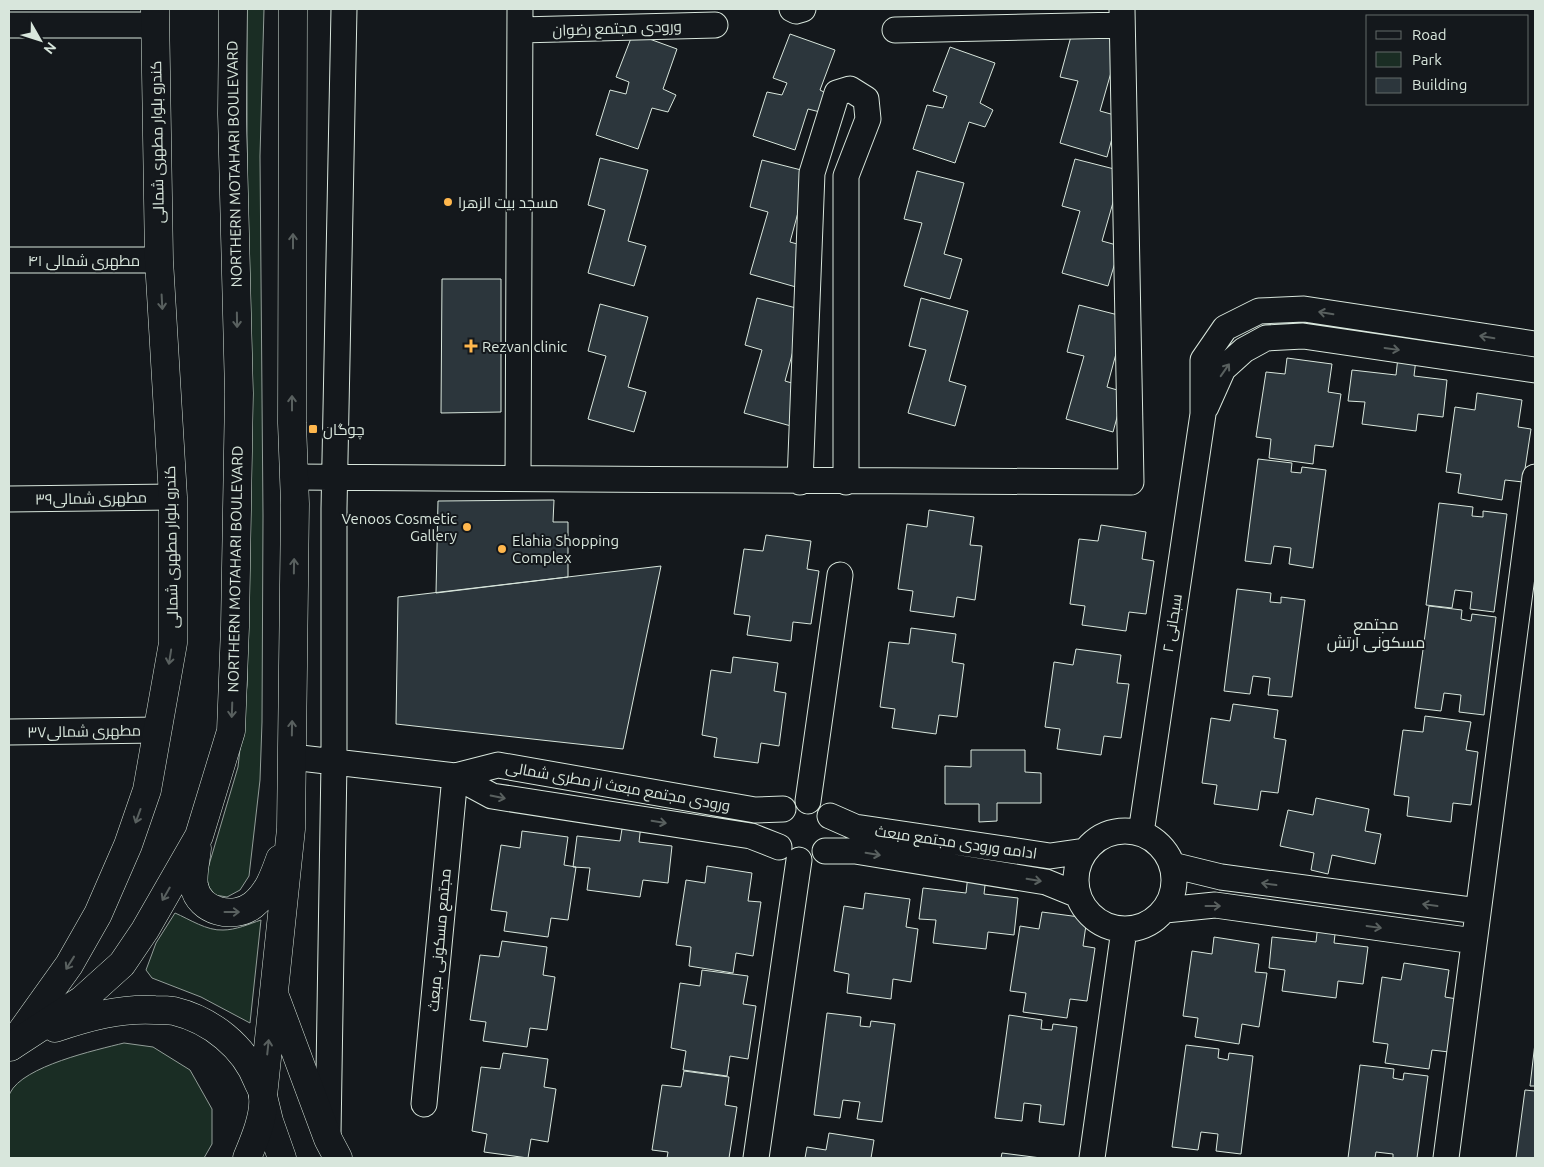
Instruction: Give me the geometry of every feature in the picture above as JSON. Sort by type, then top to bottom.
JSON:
[{"type":"main road","name":"NORTHERN MOTAHARI BOULEVARD","points":[[9,1047],[82,1000],[122,964],[145,930],[199,836],[231,732],[239,393],[232,114],[232,9]]},
{"type":"main road","points":[[247,1158],[259,1129],[264,1096],[291,829],[294,477],[292,423],[293,9]]},
{"type":"main road","points":[[294,39],[302,9]]},
{"type":"main road","name":"کندرو بلوار مطهری شمالی","points":[[9,1047],[69,965],[98,914],[128,845],[147,790],[173,643],[172,497],[159,260],[155,17]]},
{"type":"main road","points":[[199,836],[194,888],[203,903],[210,908],[230,913],[245,911],[255,904],[270,885],[291,829]]},
{"type":"main road","points":[[274,993],[333,1148]]},
{"type":"main road","points":[[9,1047],[74,1022],[118,1010],[174,1011],[200,1021],[219,1032],[233,1044],[252,1067],[264,1096],[269,1121],[282,1158]]},
{"type":"street","points":[[333,1148],[336,477],[344,9]]},
{"type":"street","points":[[792,9],[796,11],[803,9]]},
{"type":"street","points":[[9,25],[155,17]]},
{"type":"street","points":[[294,477],[800,482],[1130,482],[1122,17],[895,30]]},
{"type":"street","points":[[518,478],[520,20]]},
{"type":"street","name":"ورودی مجتمع رضوان","points":[[520,20],[715,25]]},
{"type":"street","points":[[800,482],[812,173],[838,93],[850,90],[866,99],[868,119],[846,176],[846,482]]},
{"type":"street","name":"۴۱ مطهرى شمالى","points":[[9,260],[159,260]]},
{"type":"street","points":[[1203,414],[1203,360],[1225,328],[1259,311],[1304,309],[1535,344]]},
{"type":"street","points":[[1357,344],[1360,318]]},
{"type":"street","points":[[1203,414],[1224,369],[1244,350],[1266,338],[1303,336],[1535,370]]},
{"type":"street","name":"سبحانی ۲","points":[[1141,833],[1203,414]]},
{"type":"street","points":[[1446,1158],[1535,477]]},
{"type":"street","name":"مطهرى شمالى۳۹","points":[[9,499],[172,497]]},
{"type":"street","points":[[808,801],[840,575]]},
{"type":"street","name":"مطهرى شمالى۳۷","points":[[9,732],[158,730]]},
{"type":"street","points":[[292,757],[454,776],[492,796],[751,836],[789,853],[817,856],[825,851],[833,834],[830,816],[817,803],[799,801],[790,804],[777,816],[774,824],[774,832],[789,853],[756,1158]]},
{"type":"street","name":"ورودی مجتمع مبعث از مطری شمالی","points":[[454,776],[498,765],[755,810],[783,809]]},
{"type":"street","name":"مجتمع مسکونی مبعث","points":[[424,1104],[454,776]]},
{"type":"street","points":[[600,813],[605,784]]},
{"type":"street","name":"ادامه ورودی مجتمع مبعث","points":[[830,816],[855,827],[1050,856],[1085,851]]},
{"type":"street","points":[[1125,830],[1141,833],[1155,840],[1166,851],[1172,865],[1175,880],[1172,896],[1165,910],[1154,921],[1140,928],[1124,930],[1109,928],[1084,910],[1078,896],[1075,880],[1078,865],[1085,851],[1096,840],[1110,833],[1125,830]]},
{"type":"street","points":[[825,851],[855,851],[1046,882],[1078,896]]},
{"type":"street","points":[[1172,865],[1221,877],[1478,911]]},
{"type":"street","points":[[1165,910],[1215,905],[1474,941]]},
{"type":"street","points":[[1092,1158],[1124,930]]},
{"type":"green space","points":[[247,9],[264,9],[260,156],[263,516],[262,722],[260,780],[249,876],[240,890],[227,897],[215,895],[209,887],[206,875],[238,767],[247,685],[249,301]]},
{"type":"green space","points":[[175,913],[204,927],[217,930],[233,929],[261,920],[250,1023],[201,997],[152,978],[146,970],[156,943]]},
{"type":"green space","points":[[124,1043],[153,1047],[190,1070],[212,1109],[212,1144],[204,1158],[9,1158],[9,1097],[17,1083],[44,1067],[61,1060]]},
{"type":"building","points":[[1073,29],[1120,41],[1100,111],[1118,116],[1107,157],[1060,143],[1078,81],[1060,77]]},
{"type":"building","points":[[633,33],[677,49],[663,89],[676,95],[668,112],[652,108],[638,149],[596,135],[610,90],[626,94],[629,82],[616,77]]},
{"type":"building","points":[[790,34],[835,50],[820,90],[833,97],[824,113],[808,109],[795,150],[753,136],[767,92],[782,95],[787,83],[773,78]]},
{"type":"building","points":[[950,47],[995,63],[980,103],[993,110],[985,127],[969,122],[955,163],[913,149],[927,105],[943,108],[947,96],[933,91]]},
{"type":"building","points":[[600,158],[648,170],[628,241],[646,246],[634,286],[588,273],[605,210],[588,205]]},
{"type":"building","points":[[1075,159],[1122,171],[1102,241],[1120,246],[1108,286],[1062,273],[1080,211],[1062,206]]},
{"type":"building","points":[[762,160],[809,172],[790,242],[808,247],[796,287],[750,274],[768,212],[750,207]]},
{"type":"building","points":[[917,171],[964,183],[944,254],[962,259],[950,299],[904,286],[922,223],[904,219]]},
{"type":"building","name":"Rezvan clinic","points":[[442,279],[501,279],[501,412],[441,413]]},
{"type":"building","points":[[757,298],[804,310],[785,381],[802,386],[791,426],[744,413],[762,350],[745,345]]},
{"type":"building","points":[[921,298],[968,311],[949,381],[966,386],[955,426],[908,413],[926,350],[909,346]]},
{"type":"building","points":[[600,304],[648,317],[628,387],[646,392],[634,432],[588,419],[606,356],[588,351]]},
{"type":"building","points":[[1079,305],[1126,317],[1107,387],[1124,392],[1113,432],[1066,419],[1084,356],[1067,352]]},
{"type":"building","points":[[1398,357],[1416,359],[1414,376],[1447,380],[1443,417],[1418,414],[1416,431],[1362,424],[1365,402],[1348,401],[1352,370],[1396,375]]},
{"type":"building","points":[[1287,358],[1332,364],[1328,392],[1341,394],[1333,447],[1315,445],[1313,464],[1269,458],[1271,439],[1256,437],[1266,372],[1285,374]]},
{"type":"building","points":[[1477,393],[1522,400],[1518,427],[1531,429],[1523,482],[1505,480],[1502,500],[1458,493],[1461,474],[1446,472],[1455,407],[1475,410]]},
{"type":"building","points":[[1258,459],[1292,463],[1291,472],[1301,473],[1302,467],[1326,470],[1313,568],[1289,564],[1291,548],[1274,546],[1271,564],[1245,561]]},
{"type":"building","name":"Elahia Shopping Complex","points":[[554,500],[553,522],[568,522],[568,577],[436,593],[438,501]]},
{"type":"building","points":[[1439,503],[1473,507],[1472,516],[1483,517],[1483,511],[1507,514],[1494,612],[1470,609],[1472,592],[1455,590],[1452,608],[1426,605]]},
{"type":"building","points":[[929,510],[974,517],[970,545],[982,546],[975,600],[957,597],[954,617],[910,611],[913,591],[898,589],[907,524],[927,527]]},
{"type":"building","points":[[1101,525],[1146,532],[1142,559],[1154,561],[1146,614],[1129,612],[1126,631],[1082,625],[1085,606],[1070,604],[1079,539],[1098,541]]},
{"type":"building","points":[[766,535],[811,541],[807,569],[819,571],[811,624],[793,622],[791,641],[747,635],[750,616],[734,614],[744,549],[763,551]]},
{"type":"building","points":[[661,566],[623,749],[396,724],[398,597]]},
{"type":"building","points":[[1237,589],[1271,593],[1270,602],[1281,603],[1281,597],[1305,600],[1292,697],[1268,695],[1270,678],[1253,676],[1250,694],[1224,691]]},
{"type":"building","points":[[1429,606],[1462,610],[1461,619],[1471,621],[1472,614],[1496,617],[1484,715],[1459,712],[1461,695],[1444,693],[1441,711],[1415,708]]},
{"type":"building","points":[[911,628],[956,634],[952,662],[964,664],[957,717],[939,715],[936,734],[892,728],[895,709],[880,707],[889,642],[909,644]]},
{"type":"building","points":[[1076,649],[1121,655],[1117,683],[1129,684],[1121,738],[1104,736],[1101,755],[1057,749],[1060,729],[1045,727],[1054,662],[1073,665]]},
{"type":"building","points":[[733,657],[778,663],[774,691],[786,693],[779,746],[761,743],[758,763],[714,757],[717,738],[702,735],[711,670],[731,673]]},
{"type":"building","points":[[1233,704],[1278,710],[1274,738],[1286,740],[1278,793],[1261,791],[1258,810],[1214,804],[1217,785],[1202,783],[1211,718],[1230,721]]},
{"type":"building","points":[[1425,716],[1471,722],[1466,750],[1478,752],[1471,805],[1453,803],[1451,822],[1407,816],[1409,797],[1394,795],[1403,730],[1423,732]]},
{"type":"building","points":[[971,750],[1025,750],[1025,772],[1041,773],[1041,803],[997,803],[997,821],[979,822],[979,804],[945,804],[945,766],[971,767]]},
{"type":"building","points":[[1316,798],[1369,809],[1365,831],[1381,834],[1375,864],[1332,855],[1328,874],[1311,870],[1314,853],[1280,846],[1288,810],[1313,815]]},
{"type":"building","points":[[623,823],[641,825],[639,842],[672,846],[668,883],[643,880],[640,897],[587,890],[590,868],[573,867],[577,836],[620,841]]},
{"type":"building","points":[[522,831],[568,837],[564,865],[576,867],[568,920],[551,918],[548,937],[504,931],[507,912],[491,910],[501,845],[520,848]]},
{"type":"building","points":[[707,866],[752,873],[748,901],[761,902],[753,956],[736,953],[733,973],[689,966],[691,947],[676,945],[686,880],[705,883]]},
{"type":"building","points":[[968,875],[986,877],[984,894],[1018,898],[1014,935],[988,932],[986,949],[933,943],[936,920],[919,919],[923,888],[966,893]]},
{"type":"building","points":[[865,893],[910,899],[906,927],[918,929],[911,982],[893,979],[891,999],[847,993],[849,974],[834,971],[844,906],[863,909]]},
{"type":"building","points":[[1042,912],[1087,918],[1083,946],[1095,948],[1087,1001],[1070,999],[1067,1018],[1023,1012],[1026,993],[1010,991],[1020,926],[1039,929]]},
{"type":"building","points":[[1318,924],[1336,926],[1334,943],[1368,947],[1363,984],[1338,981],[1336,998],[1282,991],[1285,970],[1269,968],[1272,937],[1316,942]]},
{"type":"building","points":[[1214,937],[1259,944],[1255,972],[1267,973],[1259,1027],[1242,1024],[1239,1044],[1195,1037],[1198,1018],[1183,1016],[1192,951],[1212,954]]},
{"type":"building","points":[[502,941],[547,947],[543,975],[555,977],[547,1030],[530,1028],[527,1047],[483,1041],[486,1022],[470,1020],[480,955],[499,957]]},
{"type":"building","points":[[1404,963],[1449,970],[1445,997],[1457,999],[1449,1052],[1432,1050],[1429,1069],[1385,1063],[1388,1044],[1373,1042],[1382,977],[1401,980]]},
{"type":"building","points":[[702,970],[748,976],[743,1004],[756,1006],[748,1059],[730,1056],[727,1076],[683,1070],[686,1051],[671,1048],[680,983],[700,986]]},
{"type":"building","points":[[827,1013],[861,1017],[860,1026],[870,1027],[871,1021],[895,1024],[882,1122],[857,1119],[860,1102],[843,1100],[840,1118],[814,1115]]},
{"type":"building","points":[[1009,1015],[1042,1020],[1041,1029],[1052,1030],[1053,1024],[1077,1027],[1064,1125],[1039,1122],[1041,1105],[1024,1103],[1022,1121],[995,1118]]},
{"type":"building","points":[[1535,1043],[1535,1086],[1530,1086]]},
{"type":"building","points":[[1186,1045],[1219,1049],[1218,1058],[1228,1060],[1229,1053],[1253,1056],[1241,1154],[1216,1151],[1218,1134],[1201,1132],[1198,1150],[1172,1147]]},
{"type":"building","points":[[503,1053],[548,1059],[544,1087],[556,1089],[548,1142],[531,1139],[528,1158],[484,1152],[487,1134],[472,1131],[481,1067],[500,1069]]},
{"type":"building","points":[[1360,1065],[1394,1069],[1393,1078],[1403,1080],[1404,1073],[1428,1076],[1417,1158],[1393,1158],[1393,1154],[1376,1152],[1375,1158],[1348,1158]]},
{"type":"building","points":[[684,1071],[729,1077],[725,1105],[737,1107],[729,1158],[667,1158],[668,1152],[652,1150],[662,1085],[681,1087]]},
{"type":"building","points":[[1525,1090],[1535,1091],[1535,1158],[1516,1158]]},
{"type":"building","points":[[829,1133],[874,1140],[871,1158],[805,1158],[807,1147],[826,1150]]},
{"type":"building","points":[[1002,1153],[1041,1158],[1001,1158]]},
{"type":"place","name":"مسجد بیت الزهرا","points":[[448,202]]},
{"type":"place","name":"Rezvan clinic","points":[[471,346]]},
{"type":"place","name":"چوگان","points":[[313,429]]},
{"type":"place","name":"Venoos Cosmetic Gallery","points":[[467,527]]},
{"type":"place","name":"Elahia Shopping Complex","points":[[502,549]]},
{"type":"district","name":"مجتمع مسکونی ارتش","points":[[1376,633]]}]
